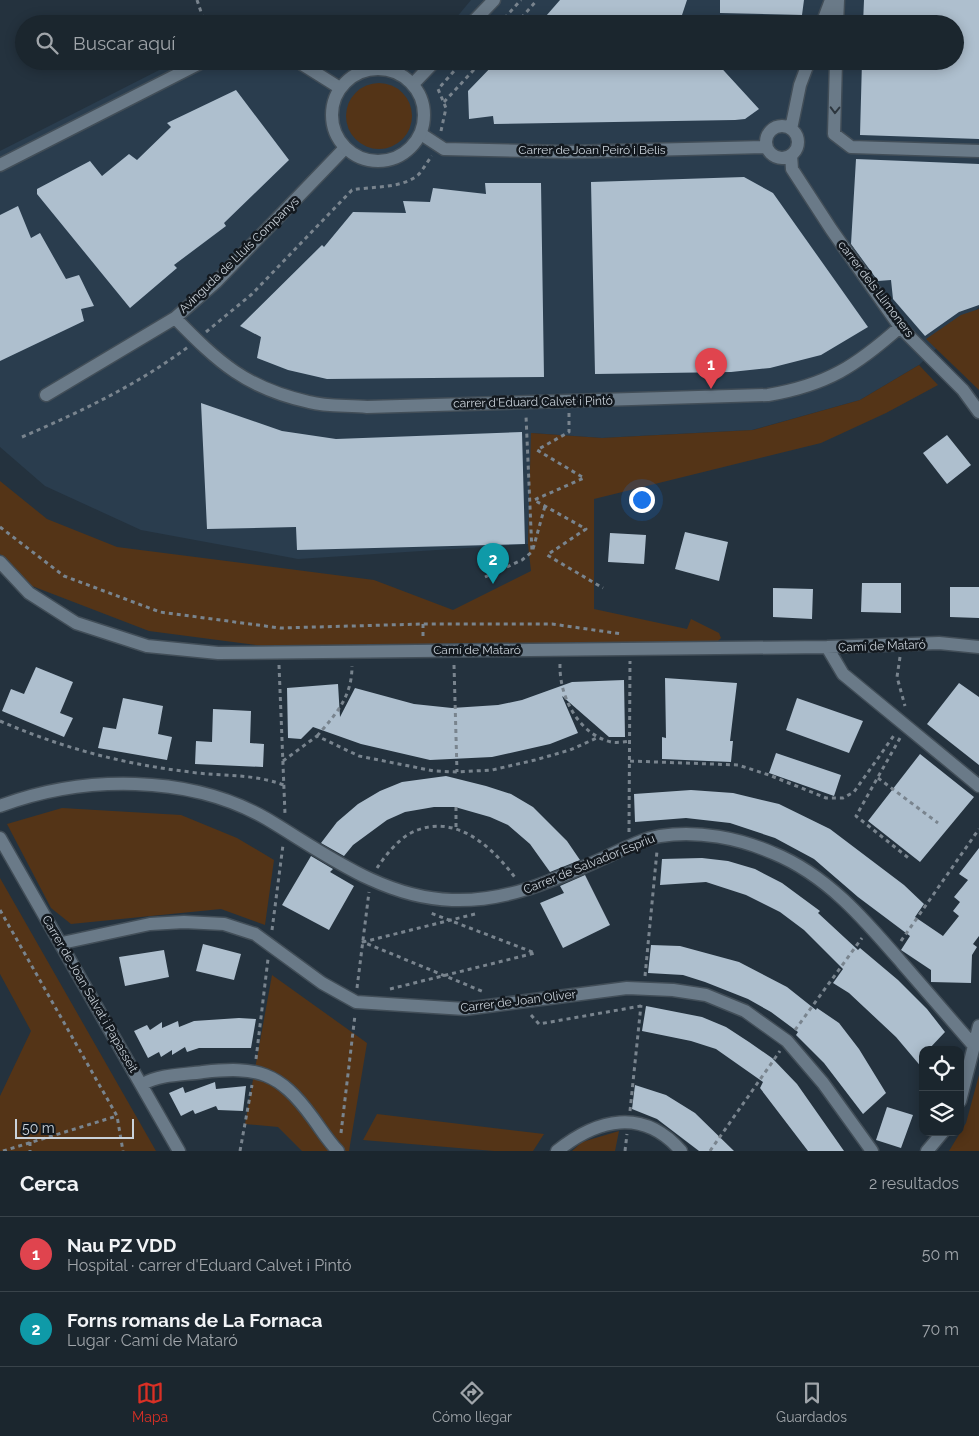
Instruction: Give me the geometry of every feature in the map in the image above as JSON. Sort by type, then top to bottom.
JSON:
[{"type":"street","points":[[480,15],[494,0]]},
{"type":"street","points":[[825,15],[830,0]]},
{"type":"street","points":[[837,15],[838,0]]},
{"type":"street","points":[[0,165],[186,70]]},
{"type":"street","points":[[311,70],[340,88]]},
{"type":"street","points":[[371,70],[352,76],[340,88],[333,103],[332,119],[336,134],[345,148],[354,155],[369,161],[386,161],[398,158],[412,148],[421,134],[425,119],[422,97],[413,84],[400,74],[385,70]]},
{"type":"street","points":[[413,84],[426,70]]},
{"type":"street","points":[[791,129],[781,126],[772,130],[767,139],[767,147],[774,155],[780,157],[790,155],[797,147],[798,141],[791,129],[800,85],[806,70]]},
{"type":"street","points":[[836,70],[834,134],[851,147],[979,151]]},
{"type":"street","name":"Carrer de Joan Peiró i Belis","points":[[421,134],[444,149],[568,152],[767,147]]},
{"type":"street","name":"Avinguda de Lluís Companys","points":[[46,395],[175,318],[216,282],[345,148]]},
{"type":"street","name":"carrer dels Llimoners","points":[[790,155],[792,169],[831,229],[900,327],[963,390],[979,412]]},
{"type":"street","name":"carrer d'Eduard Calvet i Pintó","points":[[175,318],[226,367],[262,388],[311,403],[367,407],[768,395],[801,389],[838,374],[874,350],[900,327]]},
{"type":"street","name":"Camí de Mataró","points":[[0,562],[29,593],[76,623],[147,646],[218,653],[631,648],[826,648],[939,644],[979,647]]},
{"type":"street","points":[[826,648],[843,674],[979,786]]},
{"type":"street","name":"Carrer de Salvador Espriu","points":[[0,806],[24,797],[77,788],[146,784],[183,789],[246,808],[358,875],[425,897],[452,900],[528,891],[658,836],[714,836],[745,843],[775,853],[823,881],[870,926],[974,1046]]},
{"type":"street","name":"Carrer de Joan Salvat i Papasseit","points":[[0,838],[143,1084],[179,1151]]},
{"type":"street","name":"Carrer de Joan Oliver","points":[[62,943],[150,924],[184,922],[224,924],[255,934],[322,983],[356,1002],[465,1009],[627,988],[673,990],[714,998],[745,1011],[787,1041],[823,1083],[872,1151]]},
{"type":"street","points":[[962,1091],[979,1026]]},
{"type":"street","points":[[143,1084],[165,1076],[223,1070],[246,1070],[264,1074],[293,1092],[339,1146]]},
{"type":"street","points":[[557,1151],[575,1136],[594,1127],[629,1123],[660,1133],[681,1151]]},
{"type":"street","points":[[927,1151],[940,1136]]},
{"type":"path","points":[[197,0],[202,15]]},
{"type":"path","points":[[507,15],[521,0]]},
{"type":"path","points":[[524,15],[537,0]]},
{"type":"path","points":[[22,437],[79,412],[118,391],[197,340],[252,294],[352,190],[373,186],[391,186],[419,174],[437,145],[446,108],[438,89],[456,70]]},
{"type":"path","points":[[443,102],[473,70]]},
{"type":"path","points":[[569,400],[569,432],[537,450],[584,478],[534,500],[586,529],[548,555],[603,588]]},
{"type":"path","points":[[525,401],[532,552]]},
{"type":"path","points":[[485,576],[522,560],[532,552],[545,506]]},
{"type":"path","points":[[0,527],[64,576],[160,612],[280,628],[423,624],[552,624],[625,634],[631,648],[630,824]]},
{"type":"path","points":[[560,664],[559,681],[568,705],[587,729],[598,737],[613,742],[630,741]]},
{"type":"path","points":[[283,761],[317,736],[342,708],[352,677],[352,666]]},
{"type":"path","points":[[897,669],[905,708]]},
{"type":"path","points":[[280,687],[285,817]]},
{"type":"path","points":[[456,707],[456,772]]},
{"type":"path","points":[[0,721],[41,738],[88,754],[192,773],[261,777],[284,785]]},
{"type":"path","points":[[630,761],[738,766],[769,775],[826,798],[843,798],[854,792],[904,725]]},
{"type":"path","points":[[904,725],[878,778],[856,816],[911,860]]},
{"type":"path","points":[[317,736],[359,756],[434,771],[456,772],[492,770],[535,760],[570,750],[598,737]]},
{"type":"path","points":[[878,778],[938,824]]},
{"type":"path","points":[[456,807],[456,828]]},
{"type":"path","points":[[370,879],[386,855],[408,834],[432,825],[456,828],[480,840],[503,861],[518,882]]},
{"type":"path","points":[[895,955],[900,942],[979,829]]},
{"type":"path","points":[[279,839],[292,847]]},
{"type":"path","points":[[651,854],[657,852]]},
{"type":"path","points":[[272,926],[282,856]]},
{"type":"path","points":[[645,974],[655,866]]},
{"type":"path","points":[[364,992],[357,992],[369,888],[379,894]]},
{"type":"path","points":[[0,910],[117,1116],[123,1151]]},
{"type":"path","points":[[387,990],[535,953],[423,911]]},
{"type":"path","points":[[363,942],[478,914]]},
{"type":"path","points":[[363,942],[485,992]]},
{"type":"path","points":[[339,1146],[356,1002]]},
{"type":"path","points":[[520,1002],[539,1024],[641,1006]]},
{"type":"path","points":[[625,1151],[640,1016]]},
{"type":"path","points":[[3,1151],[117,1116]]},
{"type":"path","points":[[30,1142],[30,1151]]},
{"type":"shaded area","points":[[471,0],[979,0],[979,307],[919,365],[860,400],[752,430],[602,438],[532,433],[528,544],[298,559],[141,530],[45,486],[0,447],[0,151],[159,70],[964,70],[964,15],[458,15]]},
{"type":"shaded area","points":[[379,83],[392,85],[407,98],[410,103],[412,116],[410,129],[397,144],[392,147],[379,149],[366,147],[351,134],[348,129],[346,116],[348,103],[361,88],[366,85]]},
{"type":"shaded area","points":[[979,309],[979,390],[926,339],[961,315]]},
{"type":"shaded area","points":[[919,365],[938,385],[886,413],[821,443],[594,499],[594,609],[687,629],[691,619],[719,633],[721,638],[717,642],[263,646],[149,631],[32,586],[0,554],[0,481],[47,519],[117,547],[374,580],[453,610],[531,571],[528,544],[531,433],[602,438],[753,430],[860,400]]},
{"type":"shaded area","points":[[62,808],[181,815],[237,838],[274,860],[265,925],[221,909],[71,924],[51,908],[7,824]]},
{"type":"shaded area","points":[[0,878],[156,1151],[0,1151],[0,1096],[31,1031],[0,974]]},
{"type":"shaded area","points":[[272,975],[367,1043],[349,1151],[302,1151],[278,1127],[245,1124]]},
{"type":"shaded area","points":[[979,1075],[979,1151],[949,1151],[958,1136],[964,1136]]},
{"type":"shaded area","points":[[377,1114],[544,1134],[533,1151],[494,1151],[363,1140]]},
{"type":"shaded area","points":[[619,1131],[615,1151],[572,1151],[582,1142]]},
{"type":"building","points":[[560,0],[687,0],[682,15],[547,15]]},
{"type":"building","points":[[720,0],[804,0],[802,15],[720,13]]},
{"type":"building","points":[[864,0],[979,0],[979,139],[860,135],[862,70],[964,70],[964,15],[863,15]]},
{"type":"building","points":[[488,70],[723,70],[759,109],[745,119],[735,120],[494,124],[493,116],[469,119],[468,91]]},
{"type":"building","points":[[236,90],[289,160],[224,223],[226,226],[174,265],[177,268],[130,308],[37,194],[37,189],[90,161],[102,176],[129,154],[137,160],[171,127],[167,123]]},
{"type":"building","points":[[856,159],[979,164],[979,305],[959,312],[925,336],[893,299],[891,280],[878,281],[851,244]]},
{"type":"building","points":[[744,177],[773,193],[868,327],[821,355],[770,368],[731,372],[595,374],[591,182]]},
{"type":"building","points":[[485,183],[541,183],[544,377],[327,379],[288,370],[257,358],[261,337],[240,326],[322,245],[324,247],[353,212],[406,213],[403,201],[430,202],[433,188],[486,194]]},
{"type":"building","points":[[18,206],[31,238],[40,233],[66,279],[79,275],[94,306],[81,309],[84,321],[0,361],[0,215]]},
{"type":"building","points":[[201,403],[282,431],[336,439],[522,432],[525,544],[297,550],[296,527],[207,529]]},
{"type":"building","points":[[947,435],[971,465],[947,484],[923,453]]},
{"type":"building","points":[[685,532],[728,542],[719,581],[675,569]]},
{"type":"building","points":[[610,533],[646,535],[644,564],[608,562]]},
{"type":"building","points":[[862,583],[901,583],[901,613],[861,612]]},
{"type":"building","points":[[950,587],[979,587],[979,618],[950,617]]},
{"type":"building","points":[[773,588],[813,589],[812,619],[773,617]]},
{"type":"building","points":[[36,667],[73,682],[60,713],[73,718],[64,737],[2,711],[11,689],[24,694]]},
{"type":"building","points":[[665,678],[737,683],[730,741],[733,741],[731,762],[662,759],[662,737],[666,738]]},
{"type":"building","points":[[624,680],[625,737],[609,737],[562,696],[578,733],[550,744],[492,757],[430,760],[361,744],[313,727],[301,739],[288,738],[287,688],[338,684],[340,717],[355,688],[414,704],[452,708],[498,705],[522,700],[572,682]]},
{"type":"building","points":[[959,683],[979,697],[979,765],[927,724]]},
{"type":"building","points":[[123,698],[163,706],[158,734],[172,737],[167,760],[98,748],[103,727],[116,729]]},
{"type":"building","points":[[797,698],[863,721],[849,753],[786,730]]},
{"type":"building","points":[[213,709],[251,711],[250,743],[264,744],[263,767],[195,764],[196,741],[212,742]]},
{"type":"building","points":[[776,753],[841,775],[834,796],[769,773]]},
{"type":"building","points":[[920,754],[974,797],[920,862],[868,821]]},
{"type":"building","points":[[446,776],[511,794],[533,807],[567,841],[580,860],[550,872],[530,844],[508,825],[490,817],[455,807],[434,807],[405,812],[387,820],[353,845],[344,856],[321,843],[337,822],[358,804],[380,791],[402,782]]},
{"type":"building","points":[[691,790],[733,793],[779,804],[830,829],[904,885],[924,904],[915,917],[943,936],[959,916],[953,911],[960,902],[954,897],[968,880],[959,874],[979,848],[979,936],[973,944],[977,947],[972,955],[971,983],[931,982],[931,970],[901,950],[910,936],[858,897],[814,859],[775,838],[730,823],[686,818],[635,822],[634,794]]},
{"type":"building","points":[[311,856],[333,869],[330,872],[354,886],[329,930],[282,905]]},
{"type":"building","points":[[702,858],[728,861],[755,869],[782,883],[820,911],[818,913],[858,950],[860,948],[898,980],[927,1009],[945,1032],[932,1046],[919,1046],[919,1064],[896,1037],[849,993],[833,983],[843,969],[804,930],[780,912],[746,895],[706,882],[660,885],[662,859]]},
{"type":"building","points":[[585,875],[610,925],[563,948],[540,903],[564,893],[560,886]]},
{"type":"building","points":[[203,944],[241,954],[234,980],[196,971]]},
{"type":"building","points":[[651,945],[680,946],[739,962],[787,987],[816,1010],[817,1008],[839,1023],[859,1049],[886,1093],[863,1114],[824,1063],[796,1035],[798,1032],[771,1012],[748,999],[683,975],[648,973]]},
{"type":"building","points":[[164,950],[169,977],[125,986],[119,957]]},
{"type":"building","points":[[646,1006],[702,1017],[726,1027],[772,1058],[797,1084],[844,1151],[808,1151],[760,1088],[763,1082],[716,1049],[691,1041],[642,1031]]},
{"type":"building","points":[[239,1018],[256,1019],[251,1048],[199,1048],[187,1052],[185,1047],[172,1055],[172,1050],[161,1057],[159,1052],[148,1058],[134,1031],[147,1025],[150,1030],[162,1022],[162,1028],[178,1021],[179,1027],[194,1021]]},
{"type":"building","points":[[215,1082],[216,1089],[246,1086],[243,1111],[218,1110],[216,1106],[195,1114],[193,1110],[181,1116],[169,1093],[183,1087],[185,1093]]},
{"type":"building","points":[[635,1085],[666,1095],[695,1113],[734,1151],[699,1151],[657,1119],[632,1109]]},
{"type":"building","points":[[887,1107],[913,1115],[901,1148],[876,1140]]},
{"type":"place","name":"Nau PZ VDD","points":[[711,389]]},
{"type":"place","name":"Forns romans de La Fornaca","points":[[493,584]]}]
